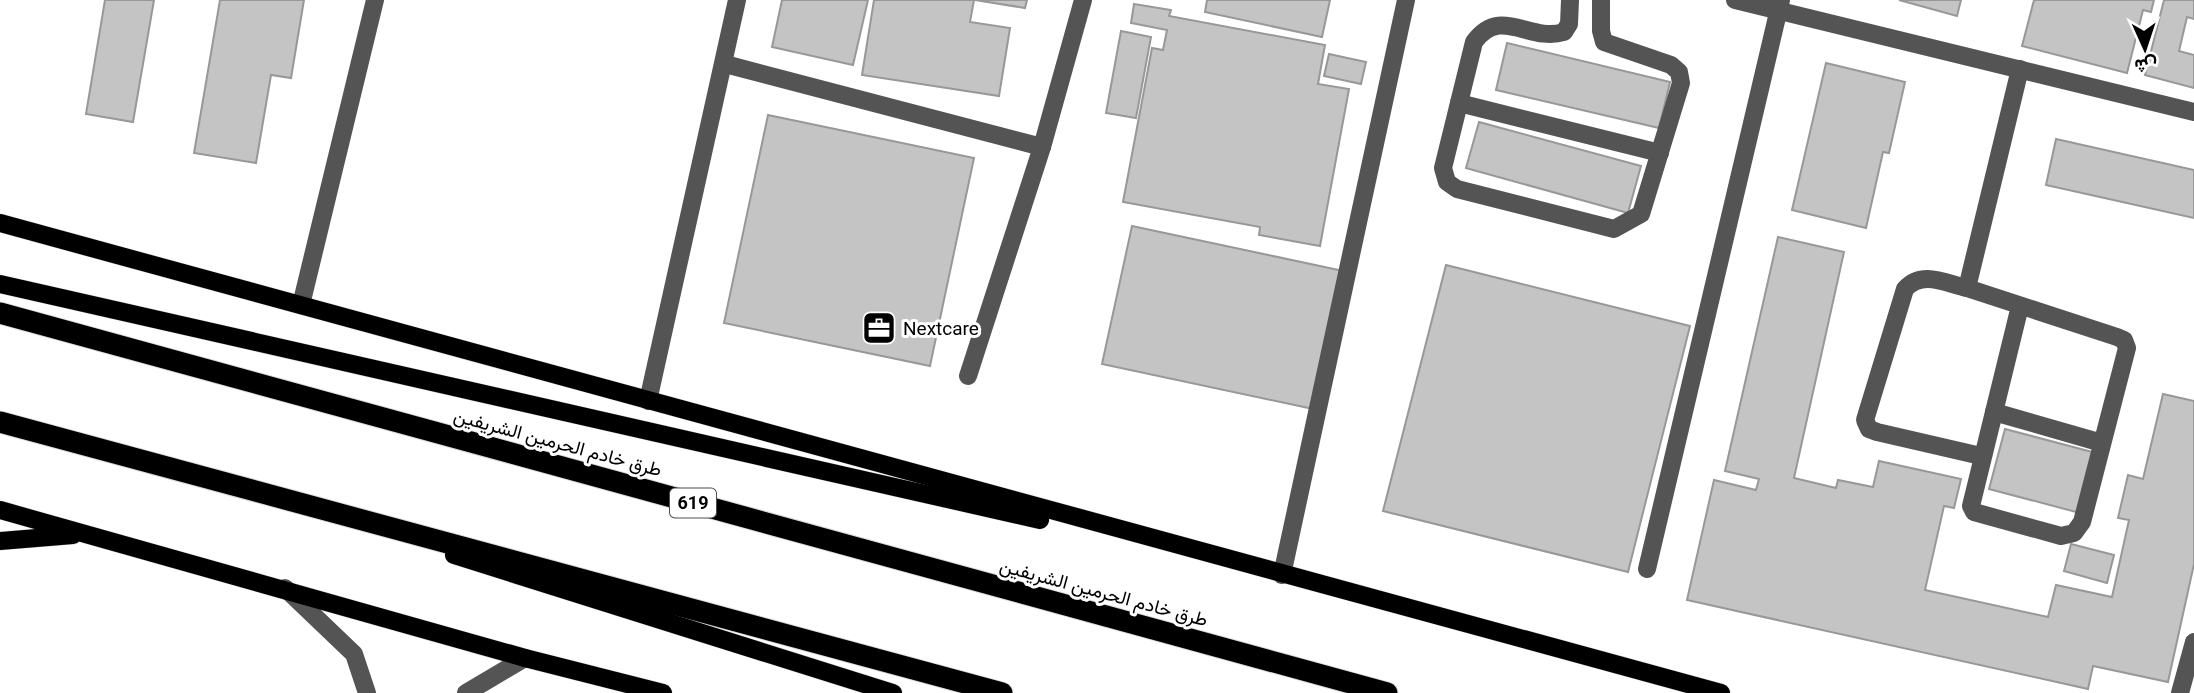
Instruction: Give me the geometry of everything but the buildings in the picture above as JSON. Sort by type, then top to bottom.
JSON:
[{"type":"highway","name":"طرق خادم الحرمين الشريفين","points":[[0,313],[1387,693]]},
{"type":"highway","points":[[0,422],[294,504],[1002,693]]},
{"type":"main road","points":[[0,223],[1721,693]]},
{"type":"main road","points":[[0,284],[1282,575]]},
{"type":"main road","points":[[294,504],[893,693]]},
{"type":"main road","points":[[0,510],[285,588],[525,658],[663,693]]},
{"type":"main road","points":[[0,541],[85,534]]},
{"type":"street","points":[[301,306],[375,0]]},
{"type":"street","points":[[648,401],[725,64],[737,0]]},
{"type":"street","points":[[968,376],[1042,147],[1083,0]]},
{"type":"street","points":[[1282,575],[1406,0]]},
{"type":"street","points":[[1570,0],[1569,24],[1564,32],[1551,36],[1498,24],[1483,29],[1474,42],[1443,168],[1447,182],[1457,189],[1614,229],[1641,214],[1681,83],[1679,72],[1671,65],[1604,42],[1601,31],[1601,0]]},
{"type":"street","points":[[1735,0],[1779,6],[2194,112]]},
{"type":"street","points":[[1647,569],[1779,6]]},
{"type":"street","points":[[725,64],[1042,147]]},
{"type":"street","points":[[1966,288],[2020,69]]},
{"type":"street","points":[[1459,103],[1660,153]]},
{"type":"street","points":[[1981,456],[1877,432],[1870,429],[1865,420],[1905,289],[1912,281],[1924,277],[1966,288],[2020,306],[2124,341],[2127,348],[2082,522],[2074,533],[2061,536],[1974,512],[1971,498],[2020,306]]},
{"type":"street","points":[[1994,412],[2102,443]]},
{"type":"street","points":[[285,588],[354,654],[367,693]]},
{"type":"street","points":[[2180,693],[2194,642]]},
{"type":"street","points":[[466,693],[525,658]]},
{"type":"place","name":"Nextcare","points":[[879,328]]}]
